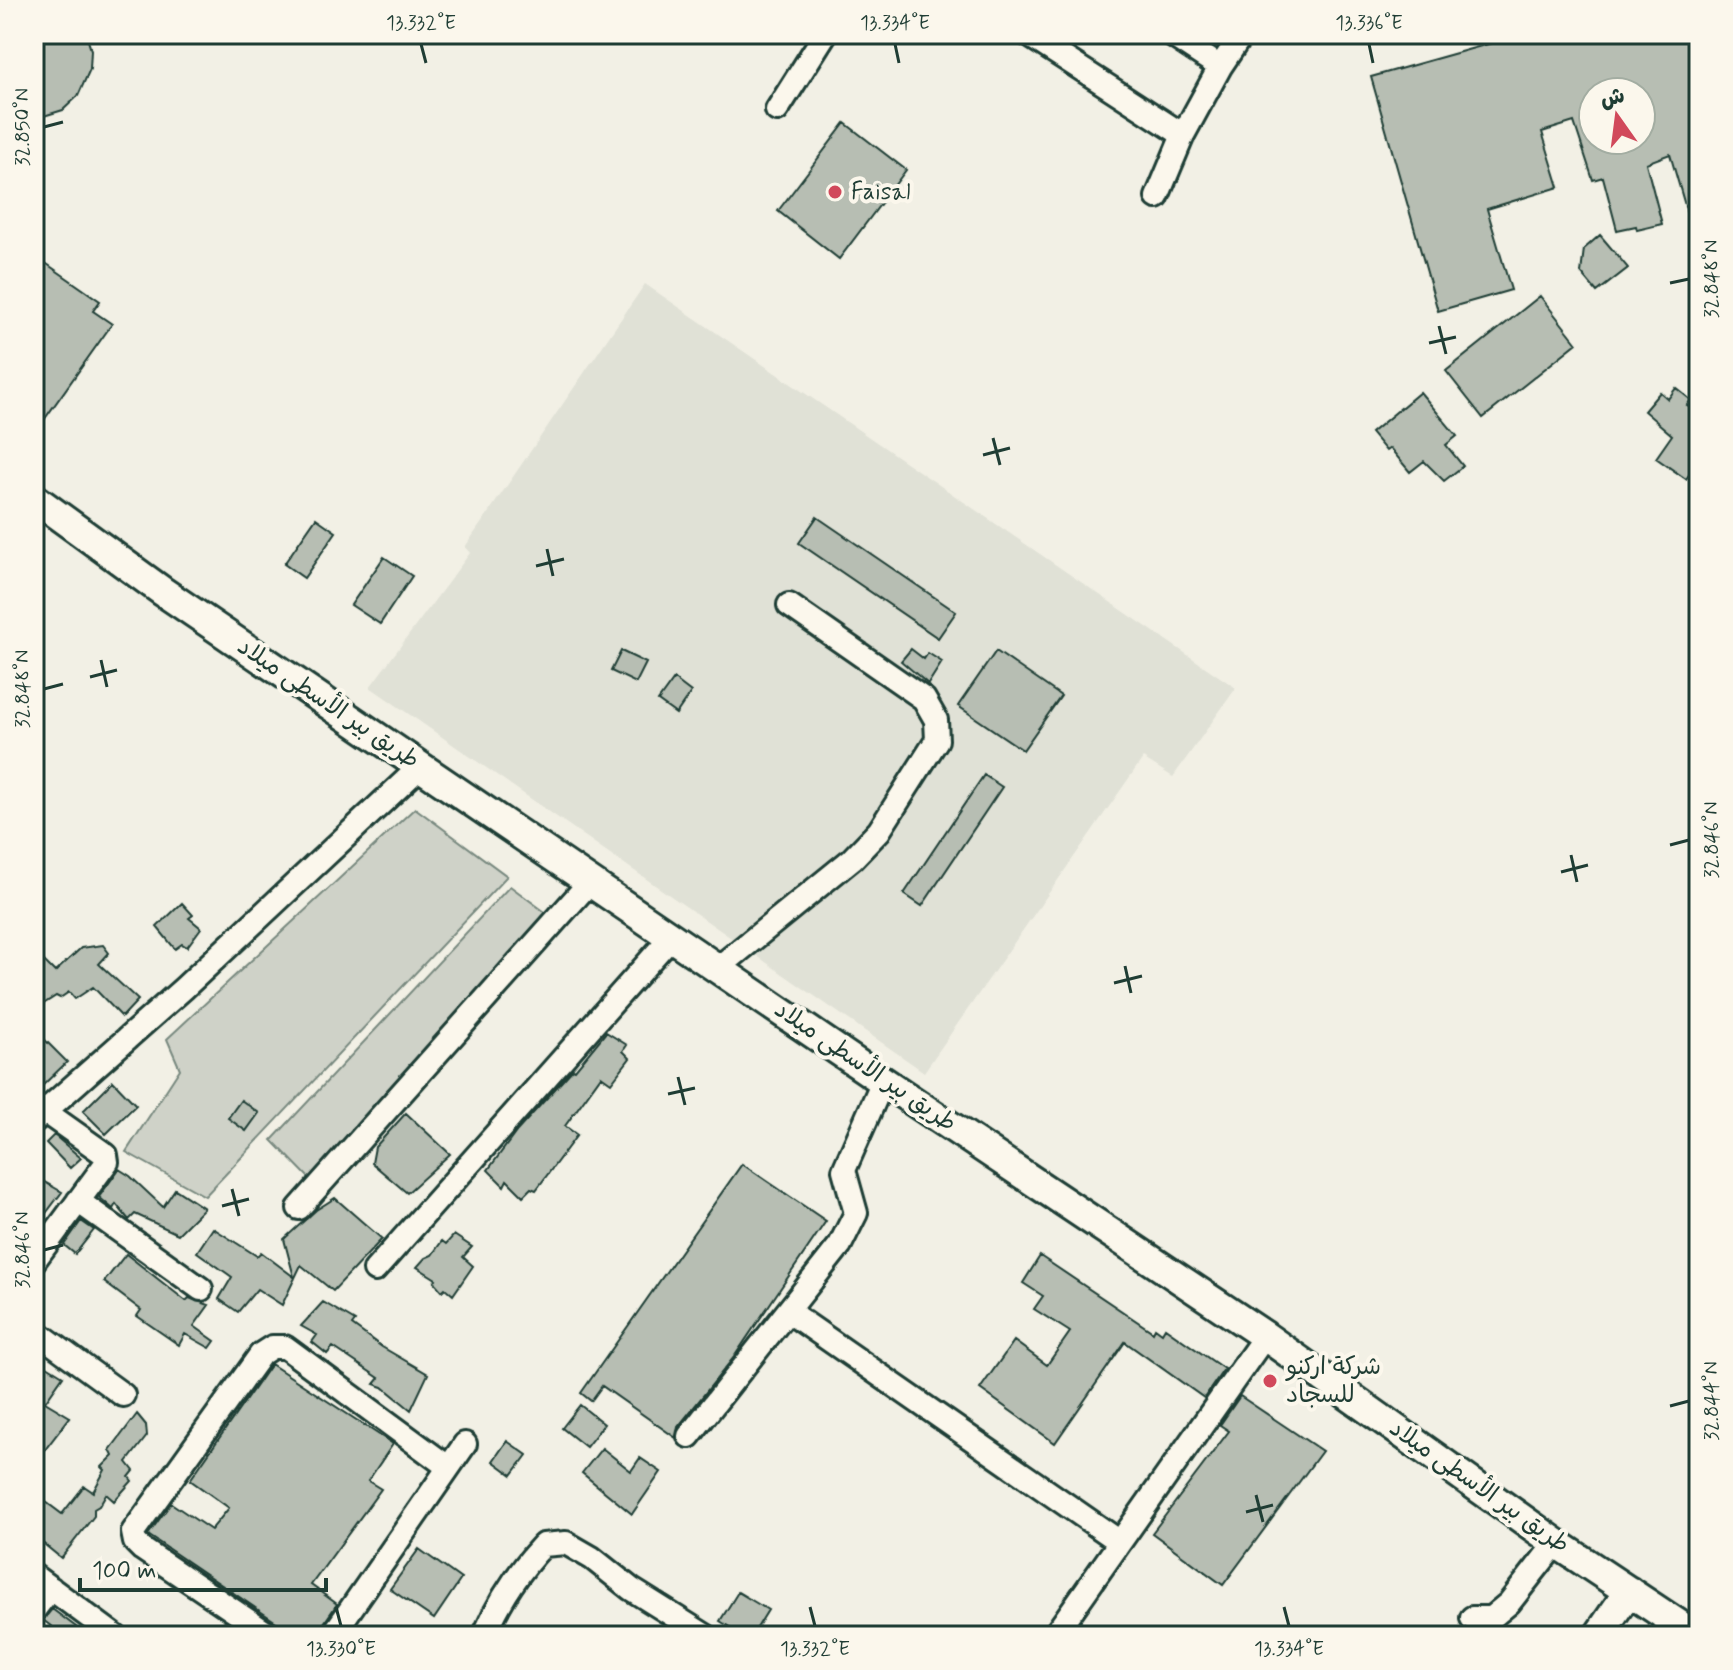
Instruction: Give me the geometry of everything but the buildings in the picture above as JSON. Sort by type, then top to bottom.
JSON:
[{"type":"main road","name":"طريق بير الأسطى ميلاد","points":[[34,498],[162,591],[883,1081],[1265,1336],[1556,1543],[1696,1636]]},
{"type":"main road","points":[[1598,1636],[1629,1591]]},
{"type":"street","points":[[777,110],[825,34]]},
{"type":"street","points":[[1027,34],[1183,135]]},
{"type":"street","points":[[1170,34],[1220,67]]},
{"type":"street","points":[[1157,197],[1183,135],[1242,34]]},
{"type":"street","points":[[718,968],[852,859],[879,831],[937,740],[936,720],[924,699],[789,605]]},
{"type":"street","points":[[34,1261],[107,1162],[106,1155],[37,1112],[184,988],[420,767]]},
{"type":"street","points":[[299,1208],[590,882]]},
{"type":"street","points":[[375,1270],[671,937]]},
{"type":"street","points":[[689,1436],[840,1245],[856,1213],[844,1170],[883,1081]]},
{"type":"street","points":[[78,1201],[201,1289]]},
{"type":"street","points":[[789,1312],[1120,1542]]},
{"type":"street","points":[[34,1331],[123,1395]]},
{"type":"street","points":[[1054,1636],[1265,1336]]},
{"type":"street","points":[[271,1636],[142,1549],[135,1542],[133,1532],[261,1354],[272,1347],[285,1347],[448,1467]]},
{"type":"street","points":[[332,1636],[465,1444]]},
{"type":"street","points":[[485,1636],[499,1600],[521,1568],[543,1545],[566,1543],[706,1636]]},
{"type":"street","points":[[1472,1618],[1491,1618],[1509,1603],[1556,1543]]},
{"type":"street","points":[[34,1610],[42,1582],[115,1636]]},
{"type":"shaded area","points":[[645,284],[1236,688],[1173,777],[1143,758],[924,1072],[370,687],[470,553],[465,547]]},
{"type":"shaded area","points":[[415,808],[507,876],[205,1196],[126,1152],[180,1069],[167,1039]]},
{"type":"shaded area","points":[[510,886],[553,918],[312,1181],[272,1140]]},
{"type":"place","name":"Faisal","points":[[835,192]]},
{"type":"place","name":"شركة اركنو للسجاد","points":[[1270,1381]]}]
